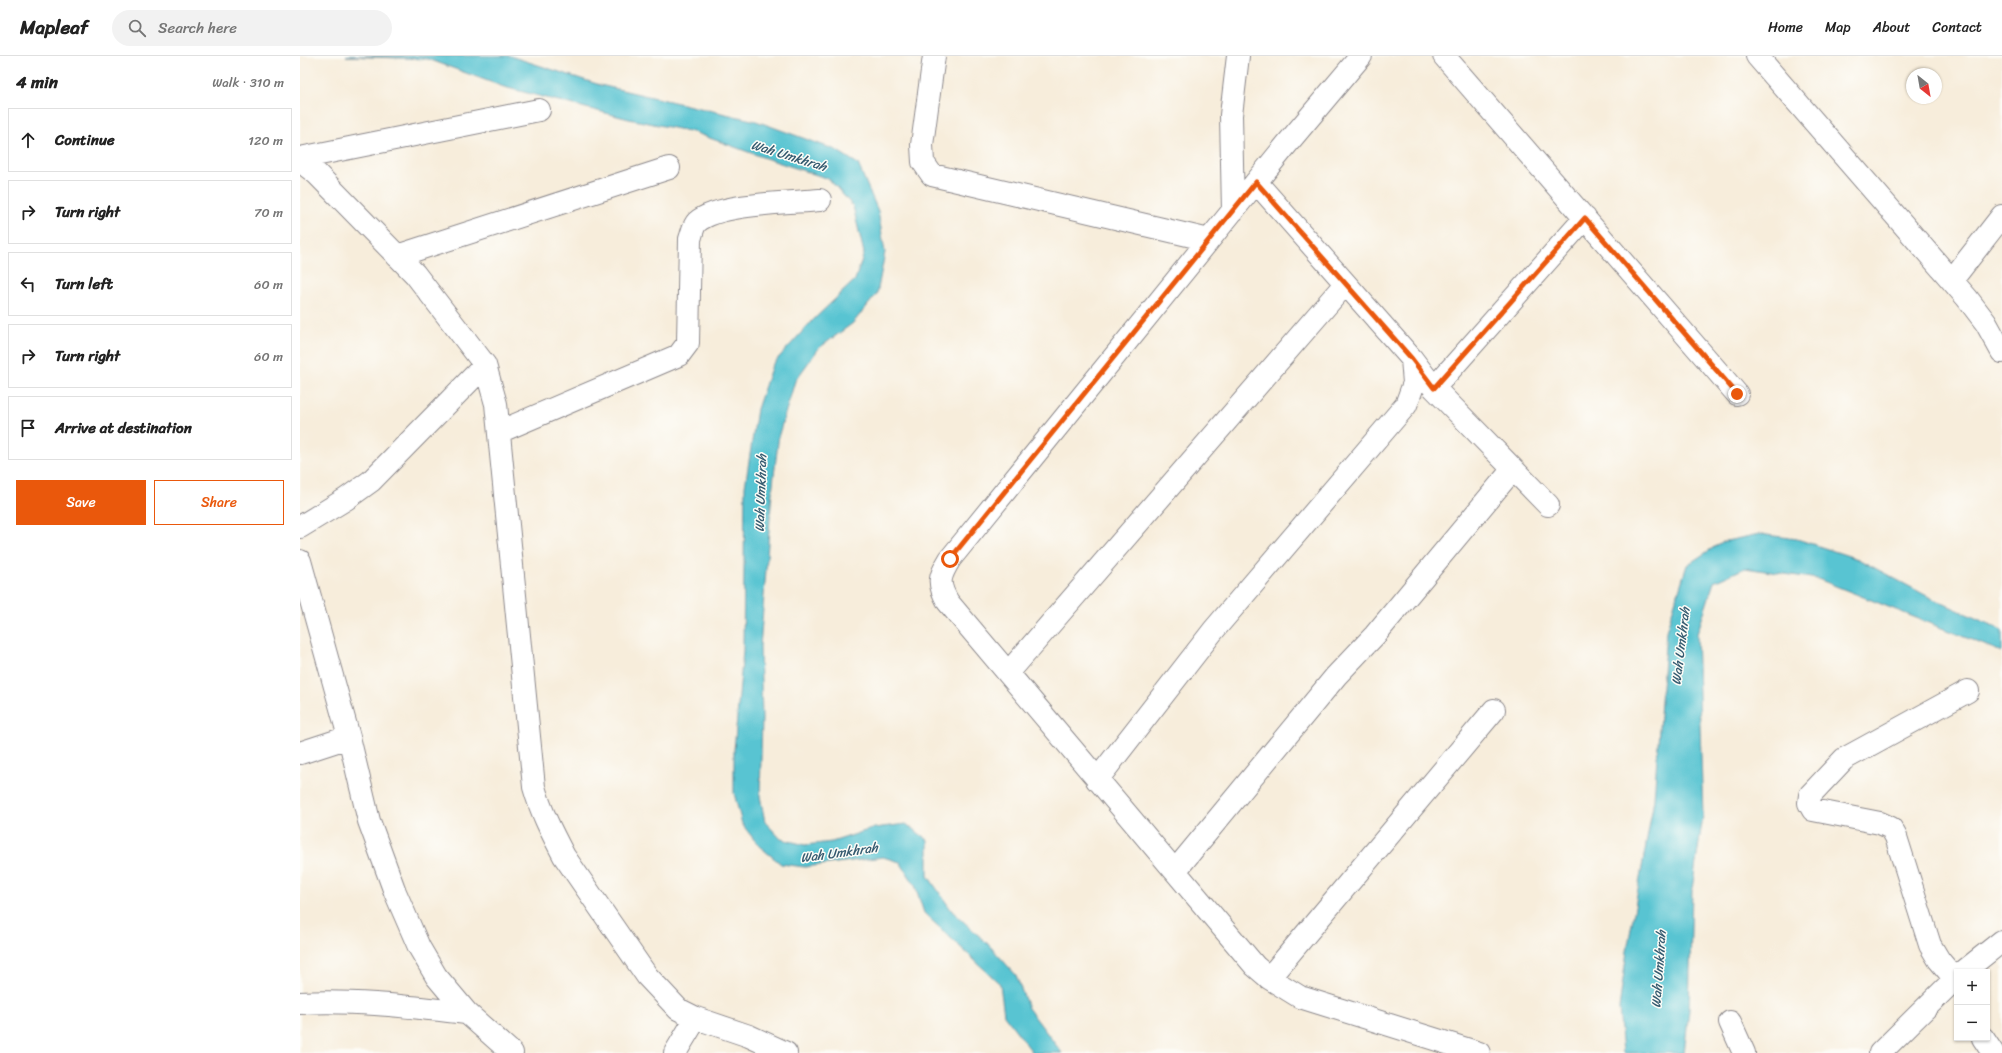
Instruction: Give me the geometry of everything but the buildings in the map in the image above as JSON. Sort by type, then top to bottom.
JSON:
[{"type":"street","points":[[934,56],[922,145],[922,162],[932,175],[1209,240]]},
{"type":"street","points":[[1233,211],[1231,116],[1238,56]]},
{"type":"street","points":[[1361,56],[1256,182],[950,559],[941,574],[940,583],[942,592],[948,602],[1255,966],[1269,978],[1300,997],[1479,1053]]},
{"type":"street","points":[[1444,56],[1737,394]]},
{"type":"street","points":[[1757,56],[1952,280],[1986,323],[2002,352]]},
{"type":"street","points":[[300,160],[539,110]]},
{"type":"street","points":[[300,160],[317,174],[415,274],[485,365],[496,404],[534,787],[541,811],[564,856],[647,976],[678,1009],[745,1045],[786,1053]]},
{"type":"street","points":[[397,256],[669,168]]},
{"type":"street","points":[[1256,182],[1412,359],[1434,388],[1548,505]]},
{"type":"street","points":[[499,432],[679,355],[688,343],[690,239],[696,223],[708,215],[727,209],[820,200]]},
{"type":"street","points":[[1952,280],[2002,216]]},
{"type":"street","points":[[1434,388],[1585,218]]},
{"type":"street","points":[[1008,673],[1345,284]]},
{"type":"street","points":[[1097,780],[1213,631],[1406,405],[1414,383],[1412,359]]},
{"type":"street","points":[[300,527],[346,499],[371,481],[485,365]]},
{"type":"street","points":[[1175,871],[1336,676],[1379,629],[1513,469]]},
{"type":"street","points":[[300,561],[349,737],[369,821],[395,892],[419,947],[436,976],[467,1013],[512,1053]]},
{"type":"street","points":[[1954,980],[1930,945],[1896,837],[1891,828],[1880,823],[1813,810],[1809,803],[1810,795],[1844,759],[1968,691]]},
{"type":"street","points":[[1269,978],[1494,710]]},
{"type":"street","points":[[300,753],[349,737]]},
{"type":"street","points":[[1971,969],[2002,941]]},
{"type":"street","points":[[1880,1053],[1954,985]]},
{"type":"street","points":[[300,1003],[330,1001],[366,1002],[467,1013]]},
{"type":"street","points":[[675,1053],[696,1018]]},
{"type":"street","points":[[1730,1022],[1744,1053]]},
{"type":"street","points":[[1985,1041],[1993,1053]]},
{"type":"water","name":"Wah Umkhrah","points":[[346,56],[510,56],[600,85],[756,121],[836,150],[858,164],[878,211],[885,252],[877,294],[853,323],[819,348],[795,381],[779,434],[772,492],[760,647],[762,718],[760,796],[765,822],[781,839],[805,845],[832,842],[874,828],[906,824],[928,840],[928,876],[952,911],[988,944],[1016,975],[1028,1008],[1062,1053],[1033,1053],[1004,1015],[1000,984],[924,913],[915,885],[900,862],[883,857],[805,867],[781,864],[759,846],[742,824],[734,793],[734,750],[743,651],[745,487],[757,409],[772,365],[811,322],[855,280],[864,253],[853,206],[829,179],[693,132],[629,119],[504,87],[428,59]]},
{"type":"water","name":"Wah Umkhrah","points":[[1759,534],[1797,539],[1858,559],[1929,597],[2002,630],[2002,652],[1818,579],[1745,568],[1714,582],[1697,634],[1703,816],[1692,889],[1689,1010],[1684,1053],[1623,1053],[1619,1008],[1627,951],[1654,800],[1666,631],[1687,565],[1722,542]]},
{"type":"route","points":[[950,559],[1036,451],[1256,182],[1412,359],[1434,388],[1585,218],[1737,394]]}]
